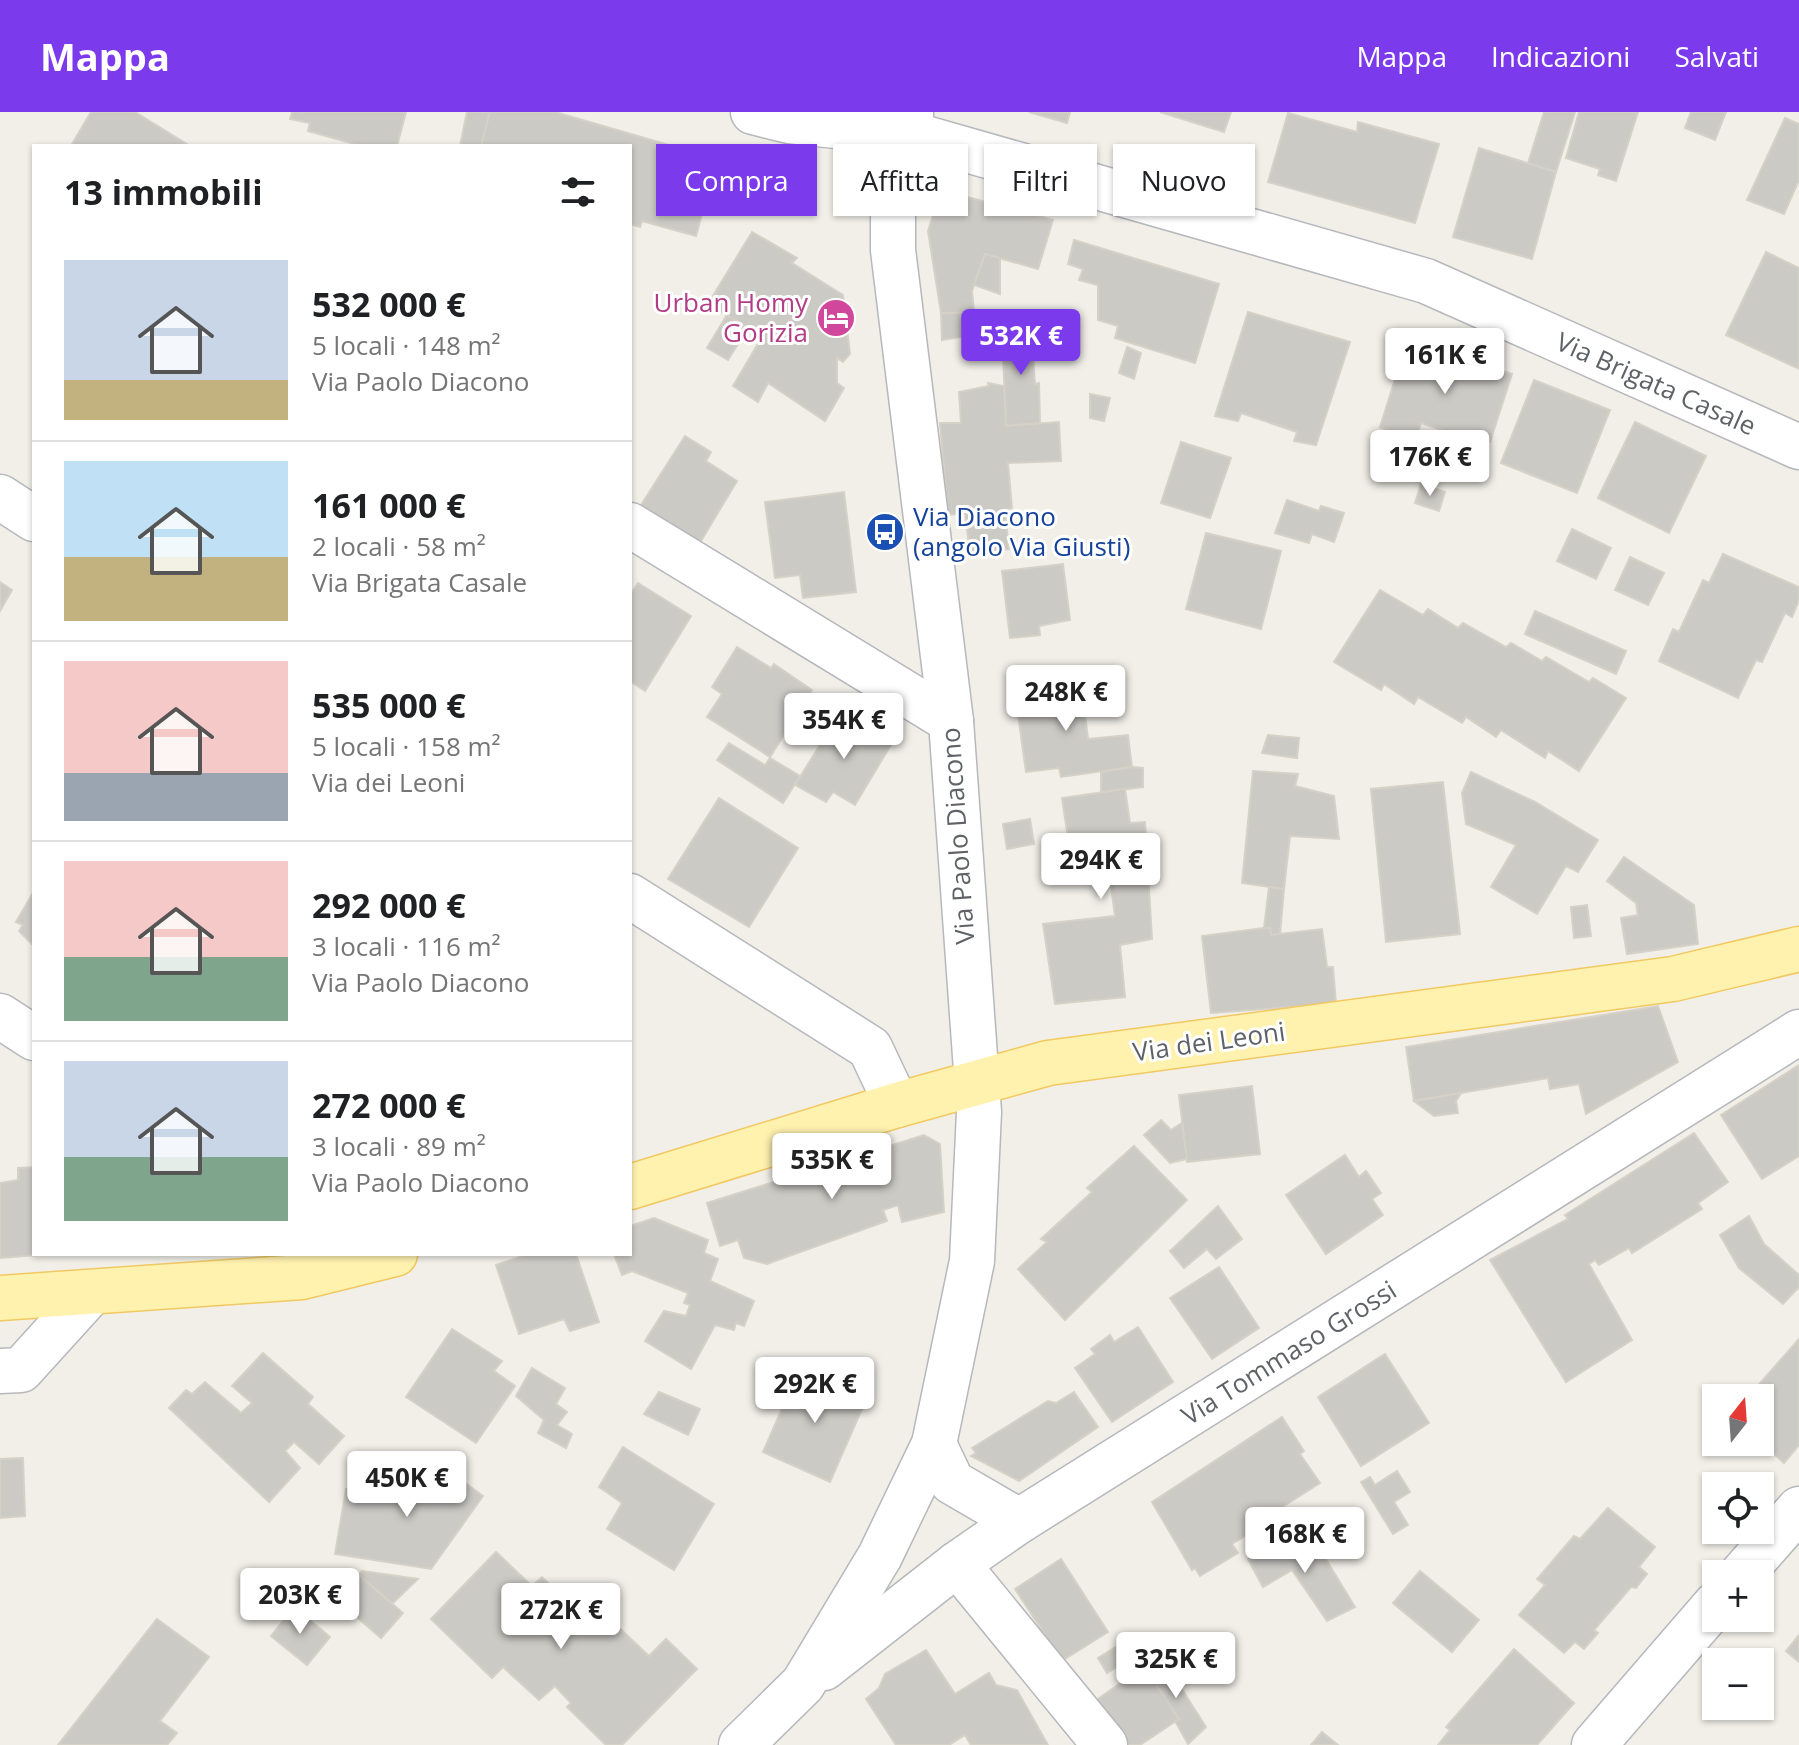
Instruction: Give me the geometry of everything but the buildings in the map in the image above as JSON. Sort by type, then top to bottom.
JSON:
[{"type":"main road","name":"Via dei Leoni","points":[[632,1186],[897,1105],[1048,1063],[1673,979],[1799,949]]},
{"type":"main road","points":[[0,1298],[90,1294],[246,1266],[302,1277],[387,1256]]},
{"type":"street","name":"Via Brigata Casale","points":[[773,115],[911,123],[1426,281],[1799,447]]},
{"type":"street","name":"Via Paolo Diacono","points":[[741,1745],[803,1684],[880,1556],[934,1444],[972,1261],[979,1112],[951,721],[893,250],[893,208],[911,123]]},
{"type":"street","points":[[0,497],[32,518]]},
{"type":"street","points":[[632,526],[951,721]]},
{"type":"street","points":[[632,897],[870,1048],[897,1105]]},
{"type":"street","points":[[0,1016],[32,1037]]},
{"type":"street","name":"Via Tommaso Grossi","points":[[803,1684],[957,1564],[1019,1521],[1795,1030]]},
{"type":"street","points":[[0,1371],[21,1370],[90,1294]]},
{"type":"street","points":[[934,1444],[952,1482],[1019,1521]]},
{"type":"street","points":[[1754,1560],[1799,1509]]},
{"type":"street","points":[[957,1564],[1105,1745]]},
{"type":"street","points":[[1594,1745],[1702,1620]]},
{"type":"place","name":"Urban Homy Gorizia","points":[[836,318]]},
{"type":"place","name":"Via Diacono (angolo Via Giusti)","points":[[885,532]]}]
